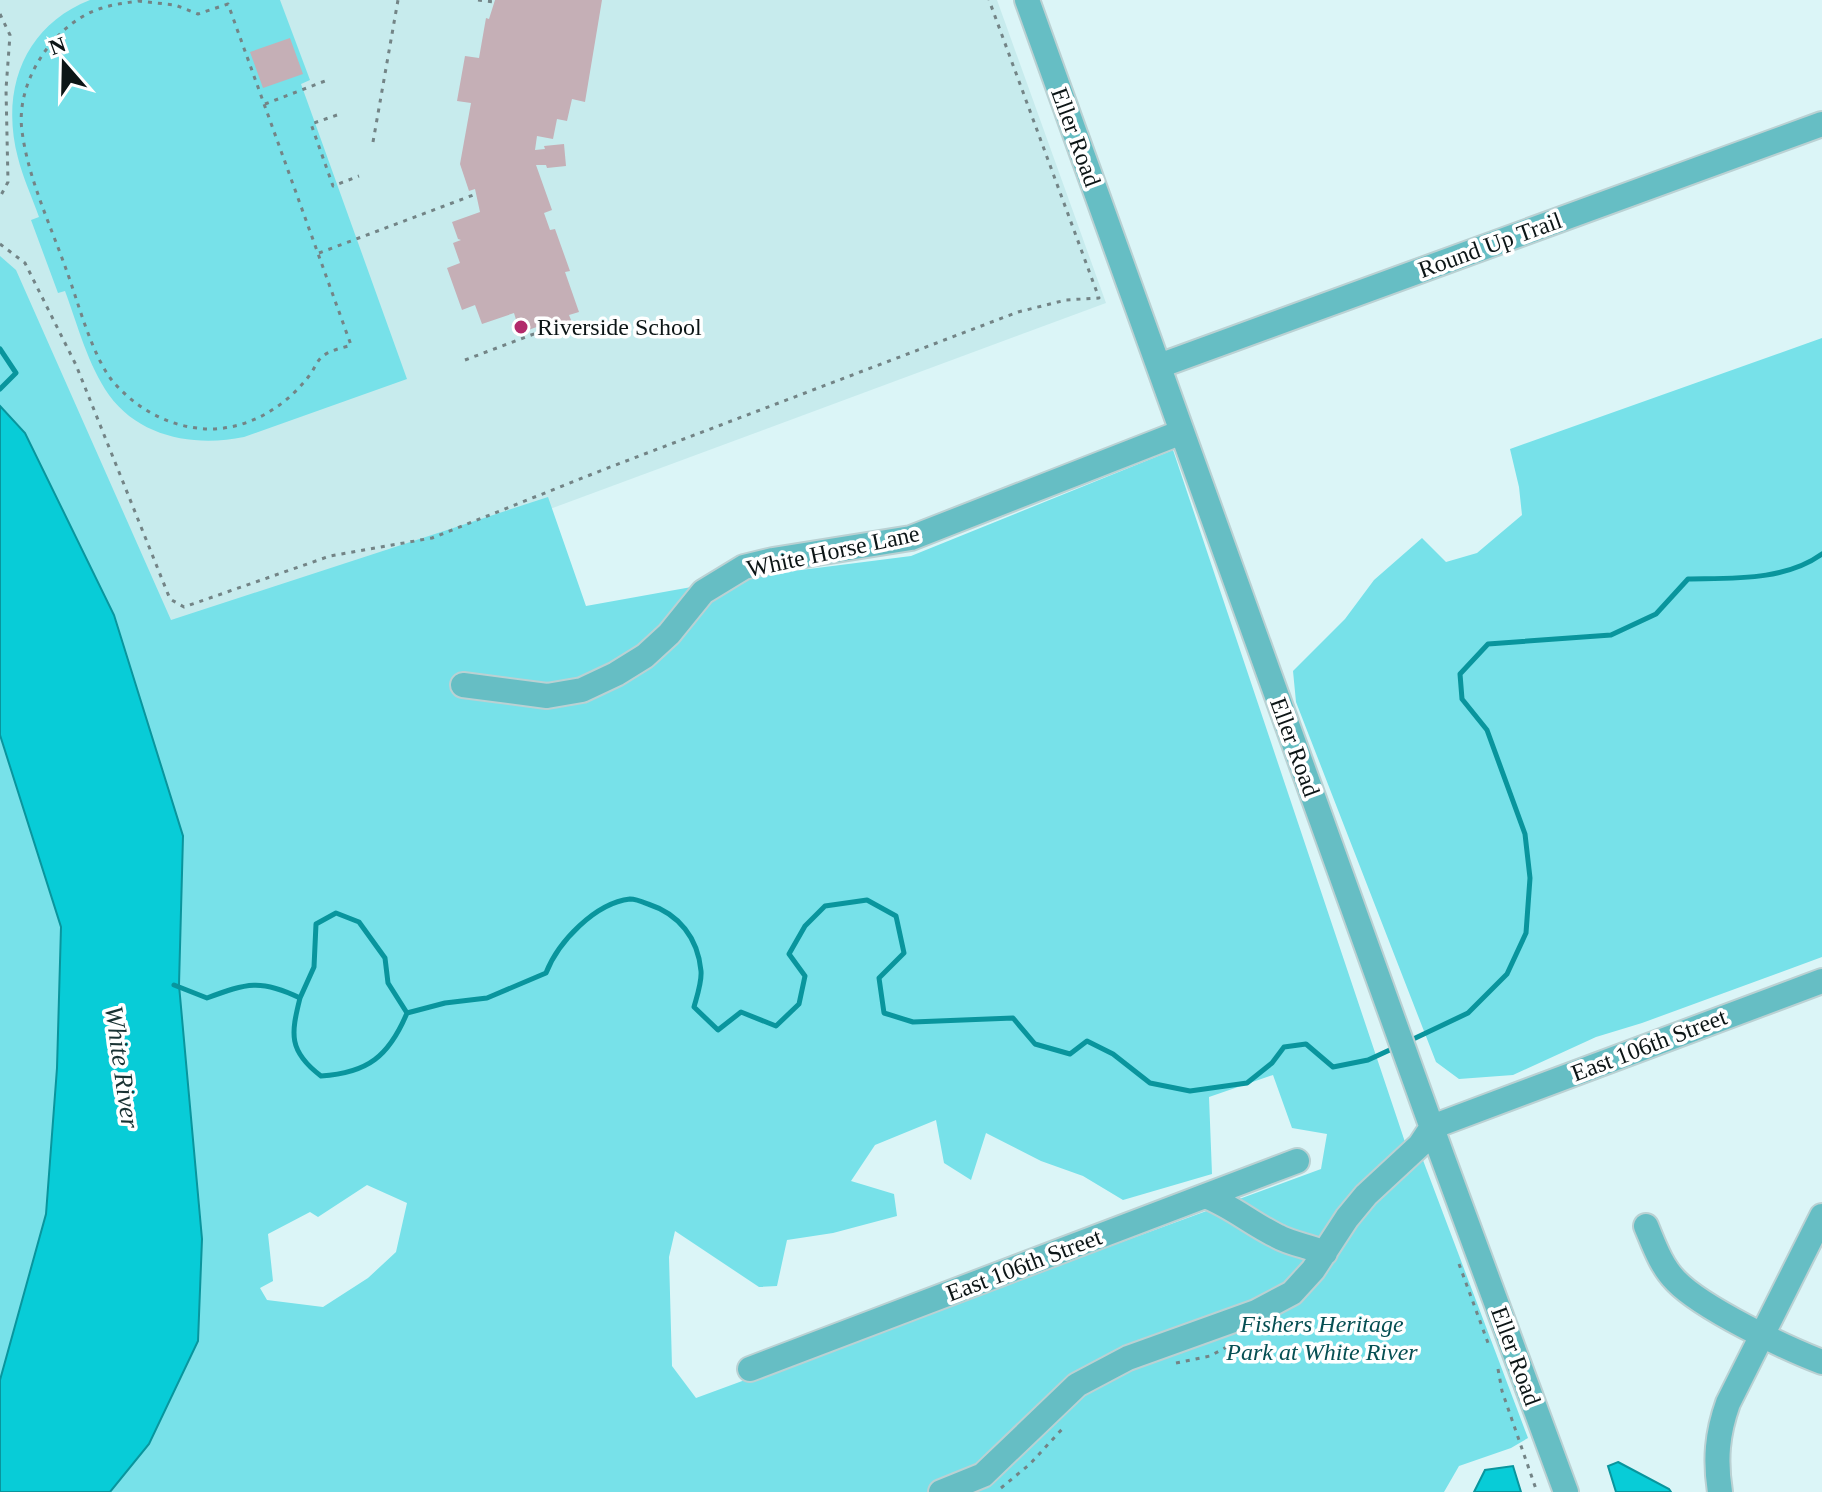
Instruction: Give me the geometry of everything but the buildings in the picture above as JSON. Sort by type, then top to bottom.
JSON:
[{"type":"street","name":"Eller Road","points":[[1027,0],[1566,1492]]},
{"type":"street","name":"Round Up Trail","points":[[1159,366],[1822,124]]},
{"type":"street","name":"White Horse Lane","points":[[463,685],[547,696],[582,690],[645,656],[669,634],[703,592],[744,567],[911,538],[1182,432]]},
{"type":"street","name":"East 106th Street","points":[[1432,1127],[1822,981]]},
{"type":"street","points":[[941,1492],[983,1475],[1077,1385],[1128,1358],[1256,1312],[1292,1293],[1313,1270],[1366,1195],[1420,1145],[1432,1127]]},
{"type":"street","name":"East 106th Street","points":[[750,1369],[1297,1161]]},
{"type":"street","points":[[1205,1196],[1282,1239],[1325,1253]]},
{"type":"street","points":[[1720,1492],[1716,1464],[1719,1430],[1728,1403],[1822,1216]]},
{"type":"street","points":[[1646,1226],[1665,1268],[1677,1282],[1708,1304],[1822,1362]]},
{"type":"path","points":[[373,142],[398,0]]},
{"type":"path","points":[[478,0],[495,2]]},
{"type":"path","points":[[0,244],[25,263],[76,365],[170,599],[184,607],[330,556],[432,538],[1018,312],[1066,300],[1099,298],[989,0]]},
{"type":"path","points":[[138,1],[175,5],[198,14],[228,4],[265,104],[351,345],[322,356],[284,404],[250,422],[213,429],[176,425],[141,409],[113,383],[95,349],[28,164],[21,127],[26,89],[42,54],[68,27],[101,8],[138,1]]},
{"type":"path","points":[[0,14],[10,35],[6,89],[8,182],[0,197]]},
{"type":"path","points":[[265,104],[325,81]]},
{"type":"path","points":[[337,115],[311,124],[328,173],[333,186],[359,176]]},
{"type":"path","points":[[319,253],[476,194]]},
{"type":"path","points":[[465,360],[547,329]]},
{"type":"path","points":[[1455,1255],[1494,1355]]},
{"type":"path","points":[[1497,1364],[1502,1391],[1537,1492]]},
{"type":"shaded area","name":"Riverside School","points":[[0,0],[997,0],[1106,303],[164,652],[0,351]]},
{"type":"green space","points":[[90,0],[280,0],[310,80],[301,84],[407,379],[244,437],[226,440],[188,439],[153,430],[122,410],[109,395],[89,358],[65,291],[58,293],[31,220],[39,217],[20,165],[13,133],[15,85],[33,43],[67,11]]},
{"type":"green space","name":"Fishers Heritage Park at White River","points":[[0,256],[16,270],[171,620],[548,497],[586,606],[747,577],[911,556],[1173,450],[1405,1142],[1415,1139],[1528,1438],[1511,1448],[1459,1466],[1444,1492],[110,1492],[149,1444],[202,1239],[179,985],[114,615],[25,433],[0,406]],"holes":[[[1273,1075],[1292,1128],[1327,1134],[1321,1169],[696,1398],[672,1366],[669,1257],[675,1231],[759,1287],[777,1286],[787,1240],[833,1233],[897,1216],[894,1194],[851,1181],[875,1145],[936,1120],[944,1163],[971,1180],[986,1133],[1041,1161],[1083,1176],[1123,1200],[1212,1174],[1209,1097]],[[367,1185],[407,1203],[396,1252],[368,1278],[323,1307],[267,1300],[260,1288],[273,1281],[268,1234],[310,1212],[318,1217]]]},
{"type":"green space","points":[[1822,338],[1822,957],[1596,1037],[1513,1075],[1459,1079],[1436,1062],[1296,702],[1293,671],[1345,619],[1374,580],[1422,538],[1446,562],[1477,553],[1522,515],[1510,449]]},
{"type":"green space","points":[[0,735],[61,927],[57,1068],[46,1214],[0,1380]]},
{"type":"water","name":"White River","points":[[0,406],[25,433],[114,615],[183,836],[179,985],[202,1239],[198,1341],[149,1444],[110,1492],[0,1492],[0,1380],[46,1214],[57,1068],[61,927],[0,735]]},
{"type":"water","points":[[1618,1462],[1671,1492],[1616,1492],[1608,1466]]},
{"type":"water","points":[[1513,1466],[1521,1492],[1474,1492],[1485,1470]]},
{"type":"waterway","points":[[0,349],[16,373],[0,389]]},
{"type":"waterway","points":[[1407,1042],[1468,1013],[1507,974],[1526,933],[1530,878],[1525,834],[1487,730],[1462,699],[1460,674],[1488,644],[1611,635],[1656,614],[1688,579],[1775,574],[1807,563],[1822,554]]},
{"type":"waterway","points":[[174,985],[207,998],[254,985],[275,988],[300,998],[294,1032],[297,1050],[321,1076],[337,1074],[375,1060],[393,1041],[407,1013],[445,1003],[487,998],[546,973],[559,949],[579,926],[604,908],[632,899],[669,914],[691,938],[701,971],[694,1007],[718,1030],[741,1012],[776,1026],[799,1004],[805,976],[789,954],[805,926],[825,906],[867,900],[896,916],[904,953],[879,978],[884,1013],[913,1022],[1013,1018],[1035,1044],[1070,1054],[1087,1041],[1113,1054],[1150,1083],[1190,1091],[1247,1083],[1272,1063],[1284,1047],[1306,1044],[1333,1067],[1368,1060],[1394,1048]]},
{"type":"waterway","points":[[300,998],[314,967],[316,924],[336,913],[359,922],[385,958],[388,983],[407,1013]]},
{"type":"place","name":"Riverside School","points":[[521,327]]}]
